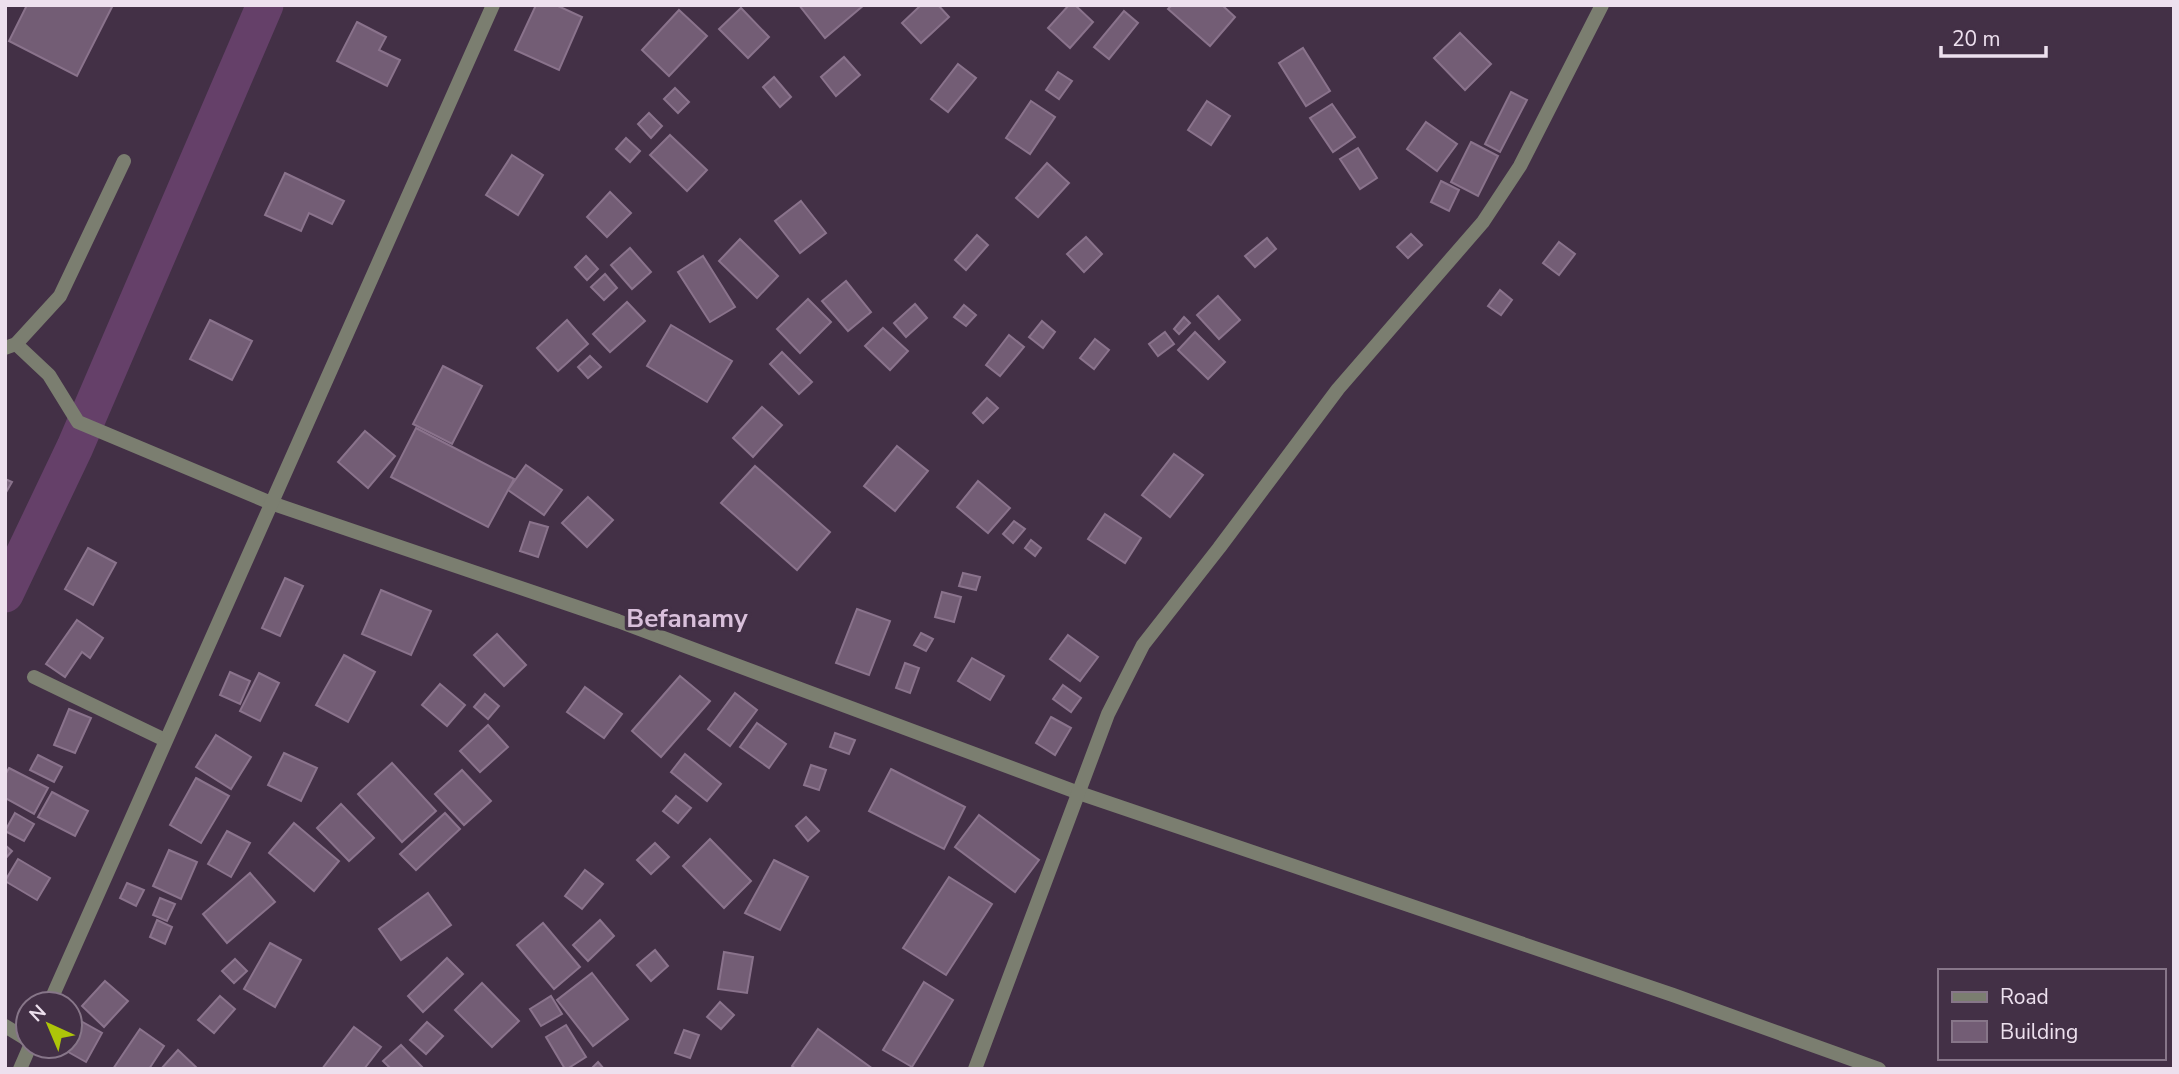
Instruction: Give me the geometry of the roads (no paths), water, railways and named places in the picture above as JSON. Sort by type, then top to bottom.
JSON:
[{"type":"street","points":[[55,990],[493,5]]},
{"type":"street","points":[[975,1069],[1108,714],[1143,645],[1338,389],[1483,222],[1520,166],[1602,5]]},
{"type":"street","points":[[124,162],[61,296],[10,346],[49,375],[78,422],[271,503],[618,621],[1079,793],[1660,990],[1879,1069]]},
{"type":"street","points":[[34,677],[165,740]]},
{"type":"waterway","points":[[5,594],[75,447],[265,5]]},
{"type":"district","name":"Befanamy","points":[[687,618]]}]
